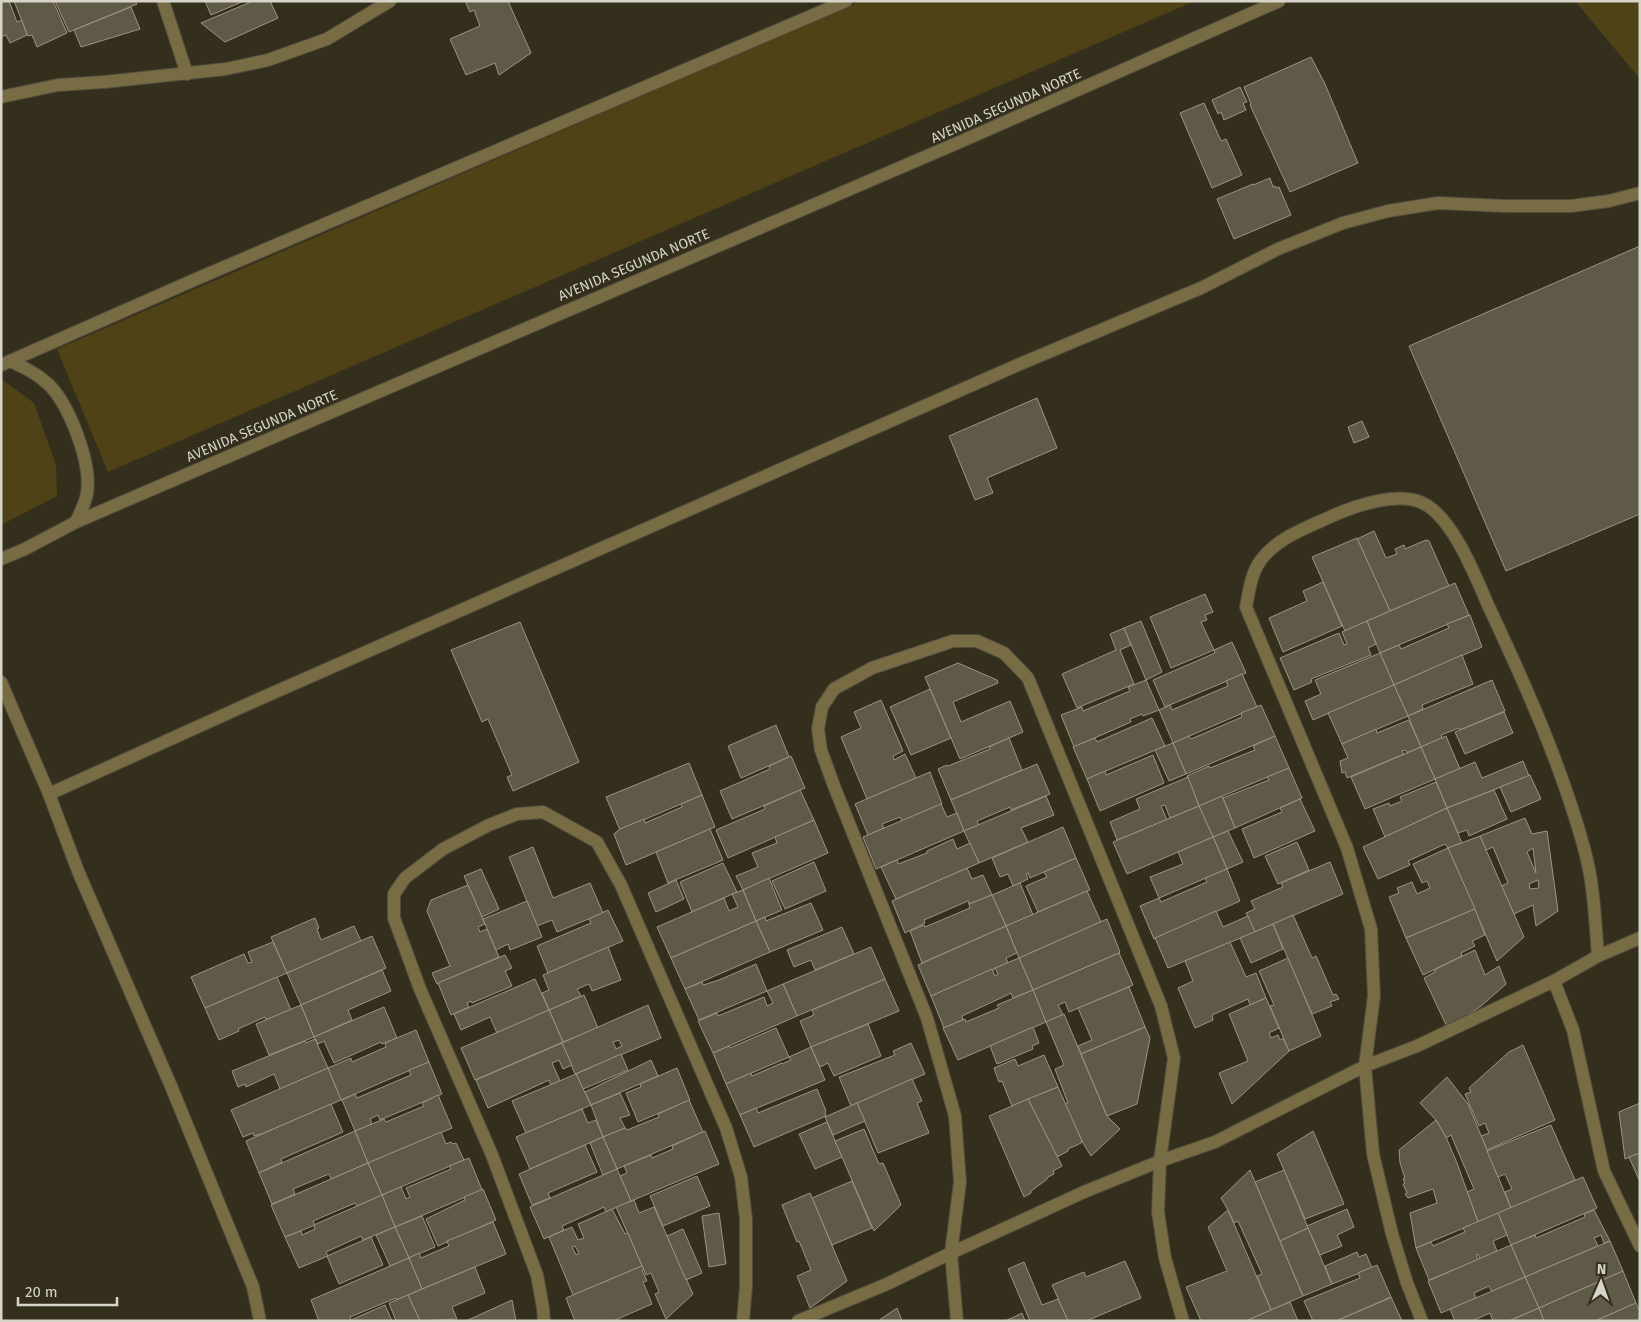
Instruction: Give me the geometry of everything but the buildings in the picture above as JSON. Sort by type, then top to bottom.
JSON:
[{"type":"street","points":[[163,1],[187,74]]},
{"type":"street","points":[[6,363],[212,272],[846,1]]},
{"type":"street","name":"AVENIDA SEGUNDA NORTE","points":[[1,558],[25,549],[76,522],[962,142],[1278,1]]},
{"type":"street","points":[[1,97],[58,85],[226,70],[268,60],[327,39],[384,3]]},
{"type":"street","points":[[50,794],[257,700],[1020,364],[1200,288],[1278,250],[1342,223],[1388,211],[1438,203],[1571,206],[1610,201],[1640,193]]},
{"type":"street","points":[[6,363],[30,370],[48,383],[65,406],[88,471],[87,494],[76,522]]},
{"type":"street","points":[[1422,1321],[1407,1284],[1392,1234],[1373,1154],[1365,1066],[1374,996],[1371,929],[1346,848],[1246,607],[1251,582],[1260,561],[1276,544],[1309,526],[1349,508],[1385,500],[1407,498],[1428,505],[1448,524],[1505,641],[1550,746],[1584,848],[1593,894],[1598,956]]},
{"type":"street","points":[[957,1321],[951,1253],[960,1182],[955,1116],[927,1018],[861,857],[821,750],[818,728],[822,707],[834,689],[872,668],[953,641],[977,641],[1004,653],[1028,678],[1161,1006],[1174,1058],[1160,1161],[1158,1212],[1165,1258],[1183,1321]]},
{"type":"street","points":[[1,682],[50,794],[78,871],[167,1076],[253,1287],[260,1321]]},
{"type":"street","points":[[544,1321],[537,1275],[492,1155],[420,989],[394,918],[394,894],[405,878],[443,849],[488,825],[517,814],[543,812],[596,842],[621,884],[726,1128],[741,1177],[746,1219],[746,1286],[743,1321]]},
{"type":"street","points":[[798,1321],[887,1284],[1084,1192],[1160,1161],[1215,1142],[1365,1066],[1416,1046],[1554,981],[1598,956],[1640,938]]},
{"type":"street","points":[[1554,981],[1573,1030],[1604,1171],[1640,1246]]},
{"type":"shaded area","points":[[861,1],[1195,1],[108,472],[57,349]]},
{"type":"shaded area","points":[[1575,1],[1640,1],[1640,79]]},
{"type":"shaded area","points":[[1,379],[34,403],[56,465],[57,496],[1,525]]}]
